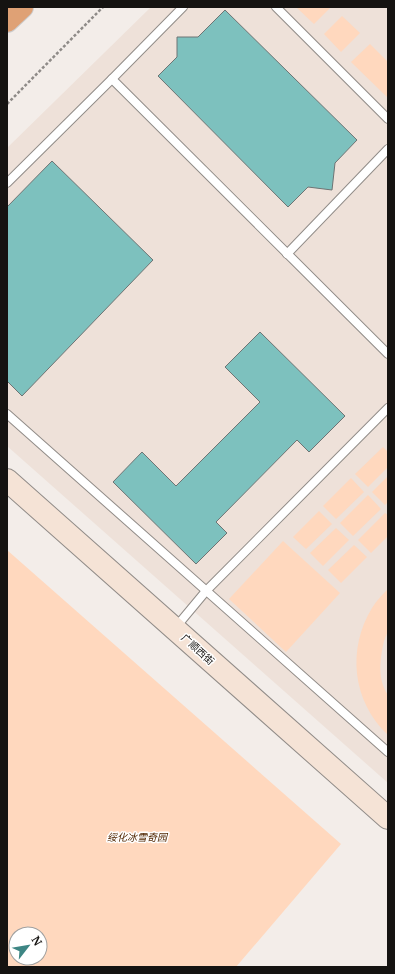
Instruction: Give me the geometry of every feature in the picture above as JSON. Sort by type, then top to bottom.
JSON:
[{"type":"highway","points":[[7,21],[22,7]]},
{"type":"main road","name":"广顺西街","points":[[7,480],[388,818]]},
{"type":"lane","points":[[7,183],[182,7]]},
{"type":"lane","points":[[276,7],[388,119]]},
{"type":"lane","points":[[112,79],[388,354]]},
{"type":"lane","points":[[287,254],[388,149]]},
{"type":"lane","points":[[175,628],[206,591],[388,408]]},
{"type":"lane","points":[[7,414],[388,752]]},
{"type":"path","points":[[7,104],[103,7]]},
{"type":"shaded area","points":[[151,7],[388,7],[388,783],[7,446],[7,148]]},
{"type":"green space","points":[[296,7],[331,7],[314,24]]},
{"type":"green space","points":[[342,16],[360,33],[341,52],[324,34]]},
{"type":"green space","points":[[370,44],[388,62],[387,97],[351,62]]},
{"type":"green space","points":[[383,447],[388,452],[388,467],[368,487],[355,474]]},
{"type":"green space","points":[[388,476],[388,502],[385,505],[372,492]]},
{"type":"green space","points":[[351,478],[364,492],[336,519],[323,506]]},
{"type":"green space","points":[[368,495],[381,509],[353,536],[340,523]]},
{"type":"green space","points":[[319,511],[332,524],[306,549],[293,537]]},
{"type":"green space","points":[[385,513],[388,515],[388,536],[371,553],[358,540]]},
{"type":"green space","points":[[336,528],[349,540],[323,566],[310,553]]},
{"type":"green space","points":[[283,541],[340,593],[286,652],[229,599]]},
{"type":"green space","points":[[354,545],[367,557],[341,583],[328,570]]},
{"type":"green space","name":"绥化冰雪奇园","points":[[7,550],[341,844],[236,967],[7,967]]},
{"type":"green space","points":[[388,589],[388,630],[384,641],[380,669],[382,682],[388,695],[388,735],[367,707],[357,674],[357,657],[359,640],[364,624],[374,605]]},
{"type":"building","points":[[225,10],[357,140],[335,163],[332,190],[308,187],[288,207],[158,76],[177,57],[177,37],[198,37]]},
{"type":"building","points":[[52,161],[153,260],[22,396],[7,381],[7,207]]},
{"type":"building","points":[[260,332],[345,416],[309,452],[297,440],[216,522],[227,533],[196,564],[113,482],[142,452],[176,486],[260,402],[225,367]]}]
